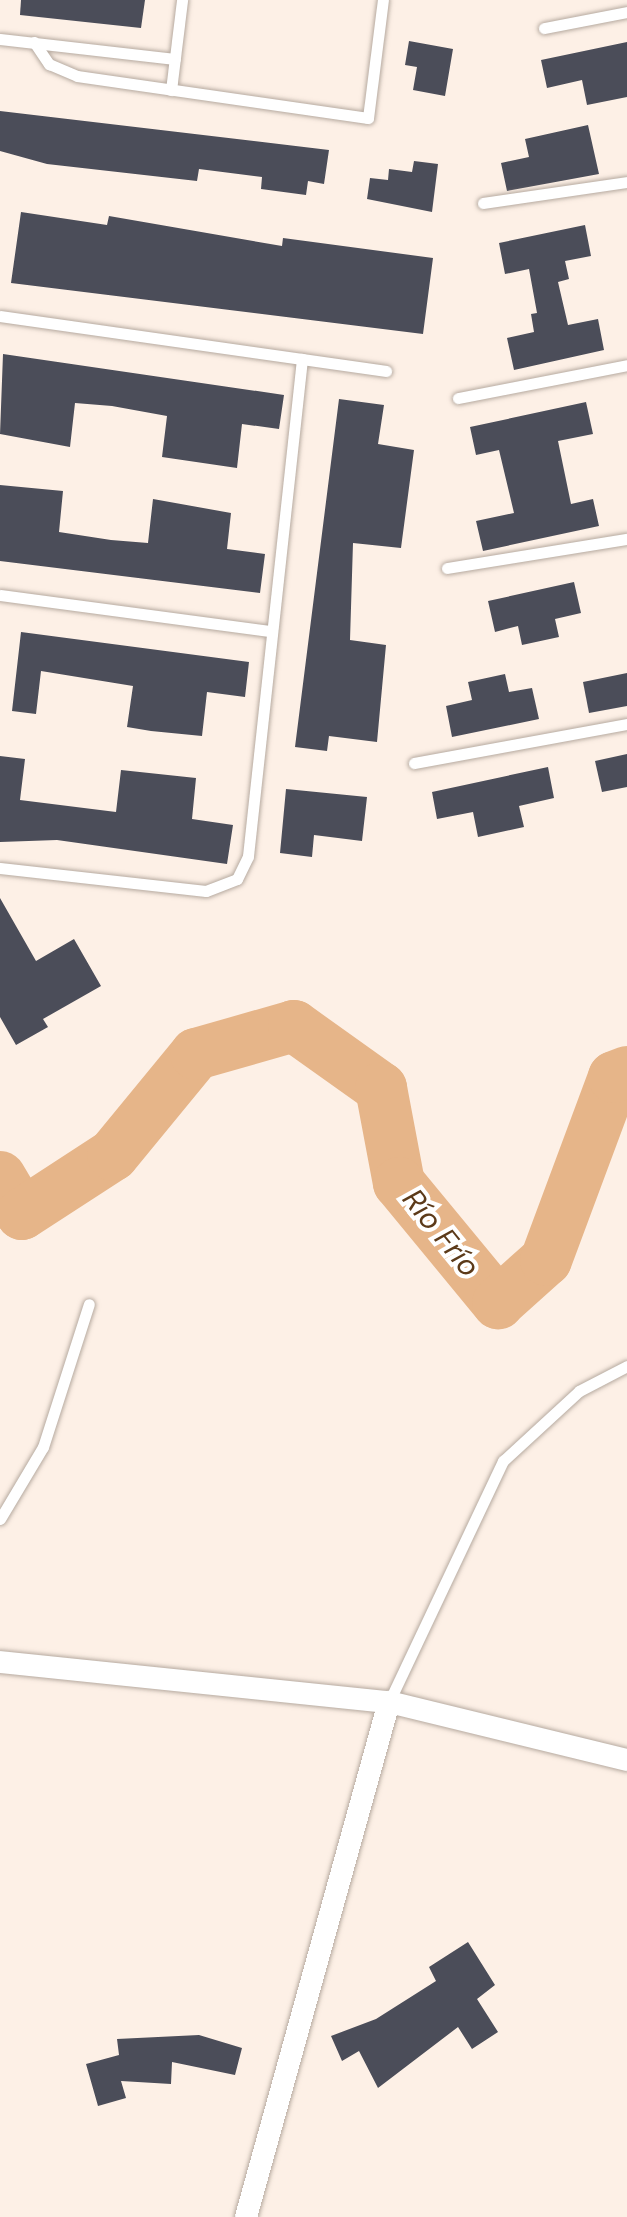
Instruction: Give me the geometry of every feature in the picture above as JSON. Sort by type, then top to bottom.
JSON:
[{"type":"street","points":[[0,1662],[389,1702],[627,1760]]},
{"type":"street","points":[[246,2217],[389,1702]]},
{"type":"lane","points":[[171,90],[182,0]]},
{"type":"lane","points":[[34,42],[49,64],[77,76],[368,118],[383,0]]},
{"type":"lane","points":[[544,28],[627,12]]},
{"type":"lane","points":[[0,39],[175,59]]},
{"type":"lane","points":[[483,203],[627,182]]},
{"type":"lane","points":[[0,316],[386,371]]},
{"type":"lane","points":[[0,868],[206,891],[237,879],[248,856],[270,631],[302,359]]},
{"type":"lane","points":[[458,398],[627,365]]},
{"type":"lane","points":[[447,568],[627,539]]},
{"type":"lane","points":[[0,595],[270,631]]},
{"type":"lane","points":[[414,763],[627,724]]},
{"type":"lane","points":[[0,1519],[43,1447],[89,1304]]},
{"type":"lane","points":[[389,1702],[503,1461],[579,1391],[627,1366]]},
{"type":"building","points":[[21,0],[145,0],[141,28],[20,15]]},
{"type":"building","points":[[409,41],[453,49],[445,96],[413,90],[417,67],[405,65]]},
{"type":"building","points":[[627,42],[627,97],[587,105],[582,80],[547,88],[541,60]]},
{"type":"building","points":[[0,111],[329,150],[324,184],[308,181],[306,195],[261,189],[262,177],[199,169],[197,181],[47,164],[0,151]]},
{"type":"building","points":[[588,125],[599,174],[507,191],[501,163],[529,157],[525,139]]},
{"type":"building","points":[[414,161],[438,164],[432,212],[367,199],[370,178],[388,180],[389,169],[412,172]]},
{"type":"building","points":[[21,212],[107,225],[109,216],[282,246],[283,238],[433,258],[423,334],[11,283]]},
{"type":"building","points":[[585,225],[591,256],[565,261],[569,279],[558,282],[568,325],[598,319],[604,350],[514,370],[507,338],[534,332],[531,314],[537,313],[529,269],[505,274],[499,243]]},
{"type":"building","points":[[3,354],[284,395],[279,429],[242,424],[237,468],[162,457],[167,416],[112,406],[75,403],[70,447],[0,434]]},
{"type":"building","points":[[339,399],[384,405],[378,444],[414,450],[401,548],[353,543],[350,640],[386,645],[377,742],[329,736],[327,751],[295,747]]},
{"type":"building","points":[[586,402],[593,434],[558,441],[571,504],[593,499],[599,526],[483,551],[476,521],[514,513],[499,450],[476,455],[470,427]]},
{"type":"building","points":[[0,485],[63,491],[59,532],[111,540],[148,543],[153,499],[231,513],[227,549],[265,554],[260,593],[0,561]]},
{"type":"building","points":[[574,582],[581,613],[555,619],[559,637],[522,645],[518,626],[495,632],[488,601]]},
{"type":"building","points":[[21,632],[249,662],[245,697],[207,692],[202,736],[151,731],[127,727],[133,686],[41,671],[36,714],[12,711]]},
{"type":"building","points":[[627,673],[627,706],[589,713],[583,682]]},
{"type":"building","points":[[505,674],[509,692],[532,688],[539,719],[452,737],[446,706],[472,700],[468,682]]},
{"type":"building","points":[[627,754],[627,787],[602,792],[595,761]]},
{"type":"building","points":[[0,756],[25,759],[20,800],[116,812],[121,770],[196,778],[192,819],[233,825],[227,864],[57,840],[0,842]]},
{"type":"building","points":[[548,767],[554,798],[519,806],[524,827],[478,837],[473,812],[437,819],[432,792]]},
{"type":"building","points":[[286,789],[367,797],[362,841],[314,835],[312,857],[280,853]]},
{"type":"building","points":[[0,898],[36,961],[74,939],[101,986],[43,1019],[48,1027],[16,1045],[0,1017]]},
{"type":"building","points":[[468,1942],[495,1985],[477,1999],[498,2032],[472,2049],[458,2027],[378,2088],[359,2051],[342,2061],[331,2036],[376,2019],[436,1981],[429,1967]]},
{"type":"building","points":[[199,2035],[242,2048],[235,2075],[172,2062],[171,2084],[121,2081],[126,2098],[98,2106],[86,2064],[119,2055],[117,2039]]},
{"type":"waterway","name":"Río Frío","points":[[0,1177],[22,1214],[113,1155],[196,1054],[294,1026],[381,1088],[399,1183],[498,1303],[546,1260],[614,1077],[627,1072]]}]
